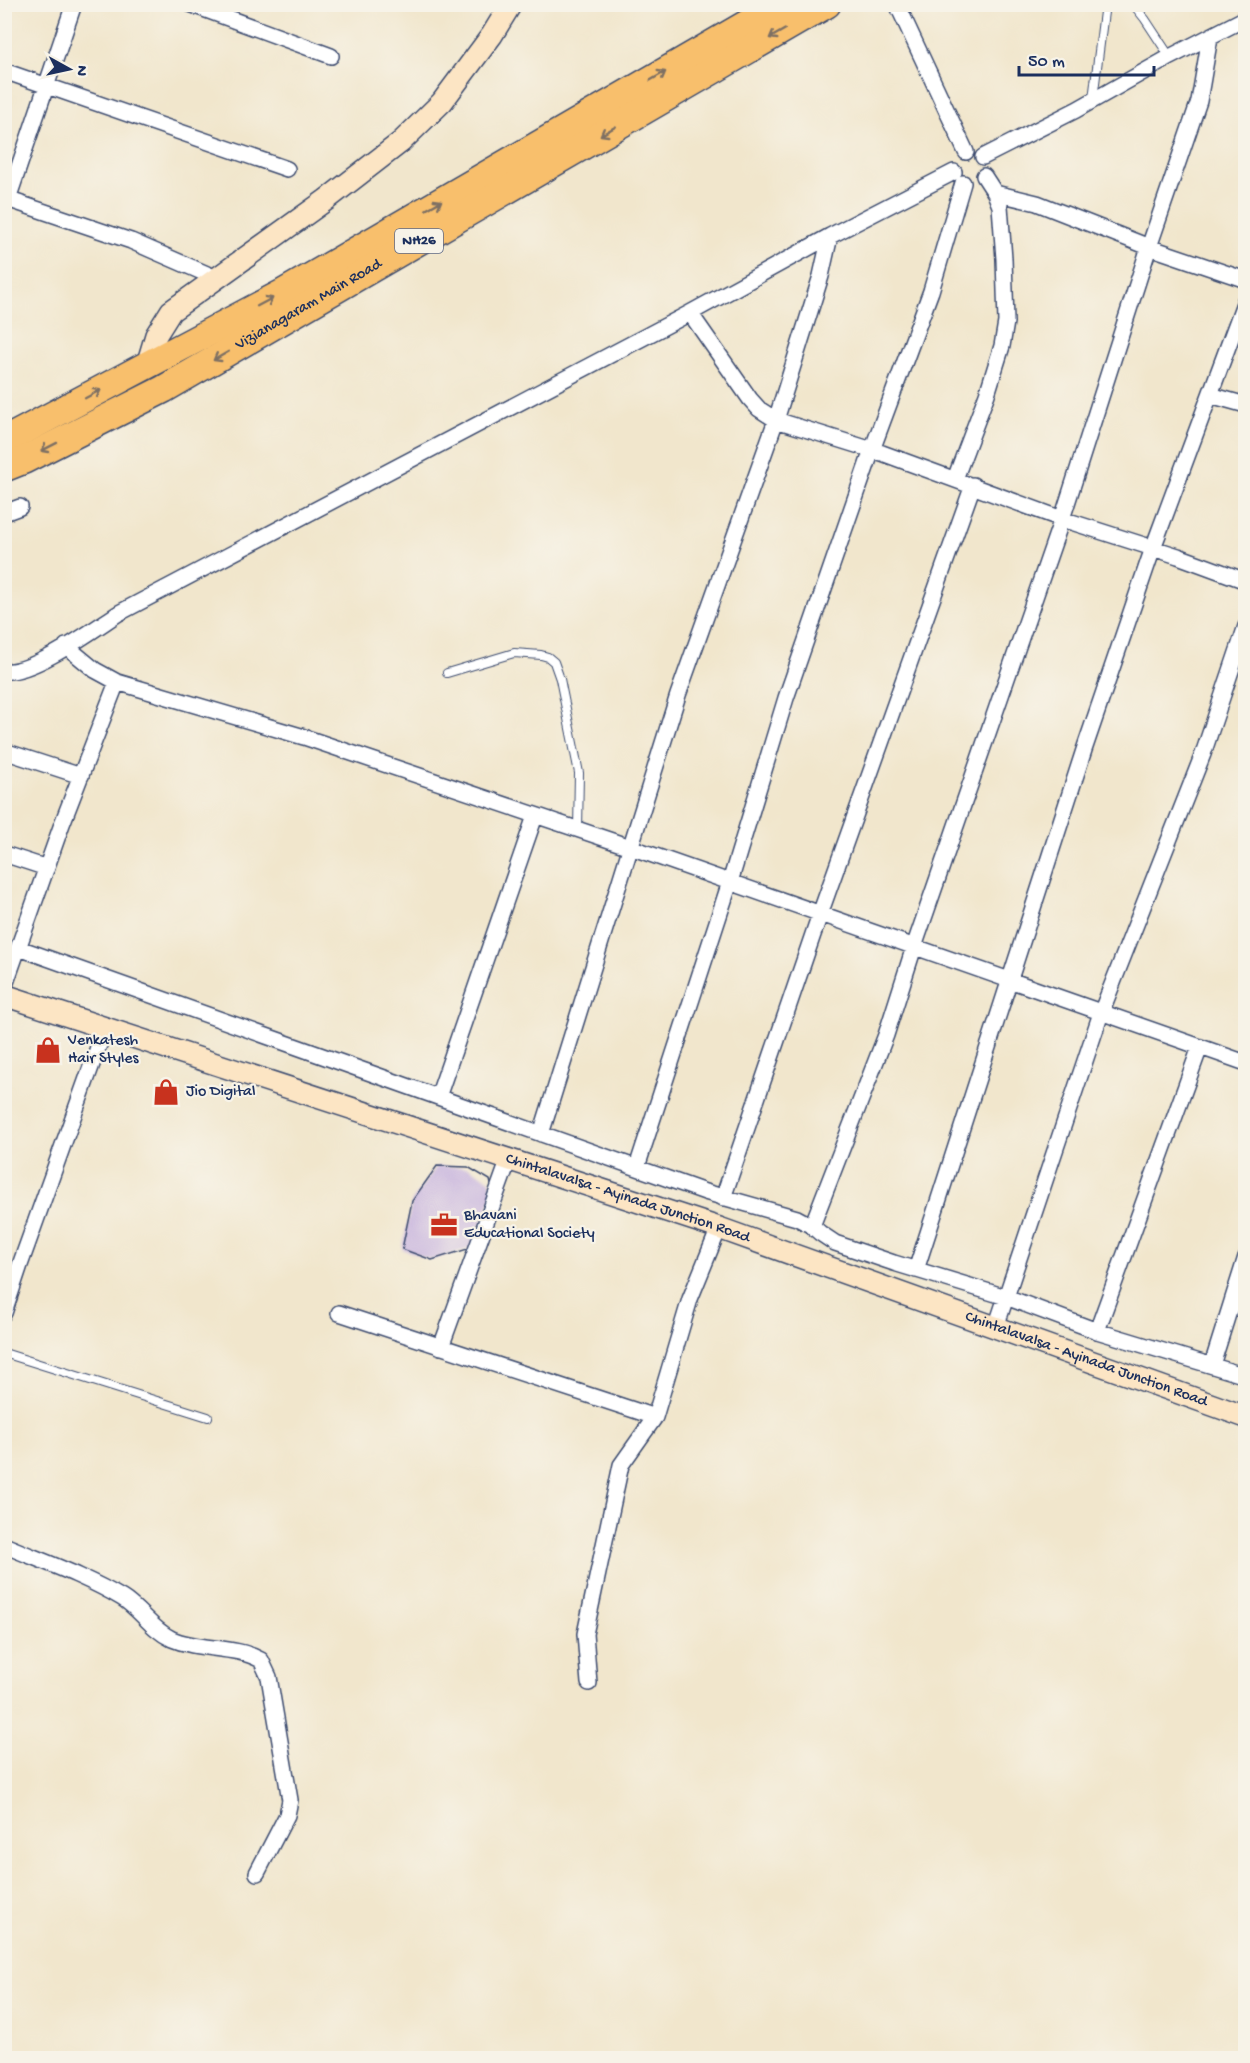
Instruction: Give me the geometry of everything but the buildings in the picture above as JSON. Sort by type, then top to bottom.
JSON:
[{"type":"highway","name":"Vizianagaram Main Road","points":[[4,441],[283,293],[781,4]]},
{"type":"highway","name":"Vizianagaram Main Road","points":[[4,468],[164,389],[827,4]]},
{"type":"main road","points":[[147,365],[156,335],[171,311],[326,200],[401,142],[442,102],[511,4]]},
{"type":"main road","name":"Chintalavalsa - Ayinada Junction Road","points":[[4,995],[719,1228],[1245,1417]]},
{"type":"street","points":[[74,4],[6,198],[131,241],[216,278]]},
{"type":"street","points":[[190,4],[331,56]]},
{"type":"street","points":[[897,4],[966,152]]},
{"type":"street","points":[[982,157],[1093,101],[1245,18]]},
{"type":"street","points":[[812,1226],[886,1035],[914,947],[1062,519],[1149,247],[1199,100],[1210,37]]},
{"type":"street","points":[[4,71],[287,169]]},
{"type":"street","points":[[4,671],[21,671],[51,657],[119,613],[690,313],[830,236],[958,178],[975,184],[984,176],[986,163],[978,153],[966,152],[954,163],[958,178],[931,291],[872,450],[786,698],[730,882],[637,1167]]},
{"type":"street","points":[[955,479],[987,394],[1002,346],[1006,322],[999,206],[995,193],[984,176]]},
{"type":"street","points":[[995,193],[1036,203],[1149,247],[1245,280]]},
{"type":"street","points":[[541,1134],[678,695],[776,420],[821,276],[830,236]]},
{"type":"street","points":[[916,1270],[1084,750],[1153,548],[1245,298]]},
{"type":"street","points":[[690,313],[750,399],[759,409],[776,420],[872,450],[1062,519],[1245,581]]},
{"type":"street","points":[[1210,395],[1245,405]]},
{"type":"street","points":[[723,1197],[820,914],[973,485]]},
{"type":"street","points":[[4,513],[20,507]]},
{"type":"street","points":[[996,1327],[1101,1013],[1203,754],[1245,626]]},
{"type":"street","points":[[66,646],[96,670],[117,682],[304,737],[630,847],[1245,1063]]},
{"type":"street","points":[[4,988],[12,956],[117,682]]},
{"type":"street","points":[[4,751],[81,776]]},
{"type":"street","points":[[438,1097],[535,816]]},
{"type":"street","points":[[4,854],[47,868]]},
{"type":"street","points":[[12,956],[438,1097],[723,1197],[797,1218],[835,1243],[1006,1297],[1097,1331],[1245,1376]]},
{"type":"street","points":[[4,1314],[105,1028]]},
{"type":"street","points":[[1097,1331],[1200,1047]]},
{"type":"street","points":[[441,1347],[509,1159]]},
{"type":"street","points":[[589,1683],[585,1634],[621,1465],[655,1417],[690,1299],[719,1228]]},
{"type":"street","points":[[1212,1365],[1245,1257]]},
{"type":"street","points":[[339,1313],[655,1417]]},
{"type":"street","points":[[4,1545],[71,1573],[124,1599],[153,1626],[170,1638],[195,1647],[238,1652],[261,1660],[269,1677],[290,1800],[287,1815],[257,1873]]},
{"type":"lane","points":[[1093,101],[1105,4]]},
{"type":"lane","points":[[1133,4],[1170,57]]},
{"type":"lane","points":[[447,673],[514,653],[541,655],[554,662],[560,679],[579,773],[578,830]]},
{"type":"lane","points":[[4,1353],[208,1417]]},
{"type":"place","name":"Venkatesh Hair Styles","points":[[48,1050]]},
{"type":"place","name":"Jio Digital","points":[[166,1092]]},
{"type":"place","name":"Bhavani Educational Society","points":[[444,1225]]}]
